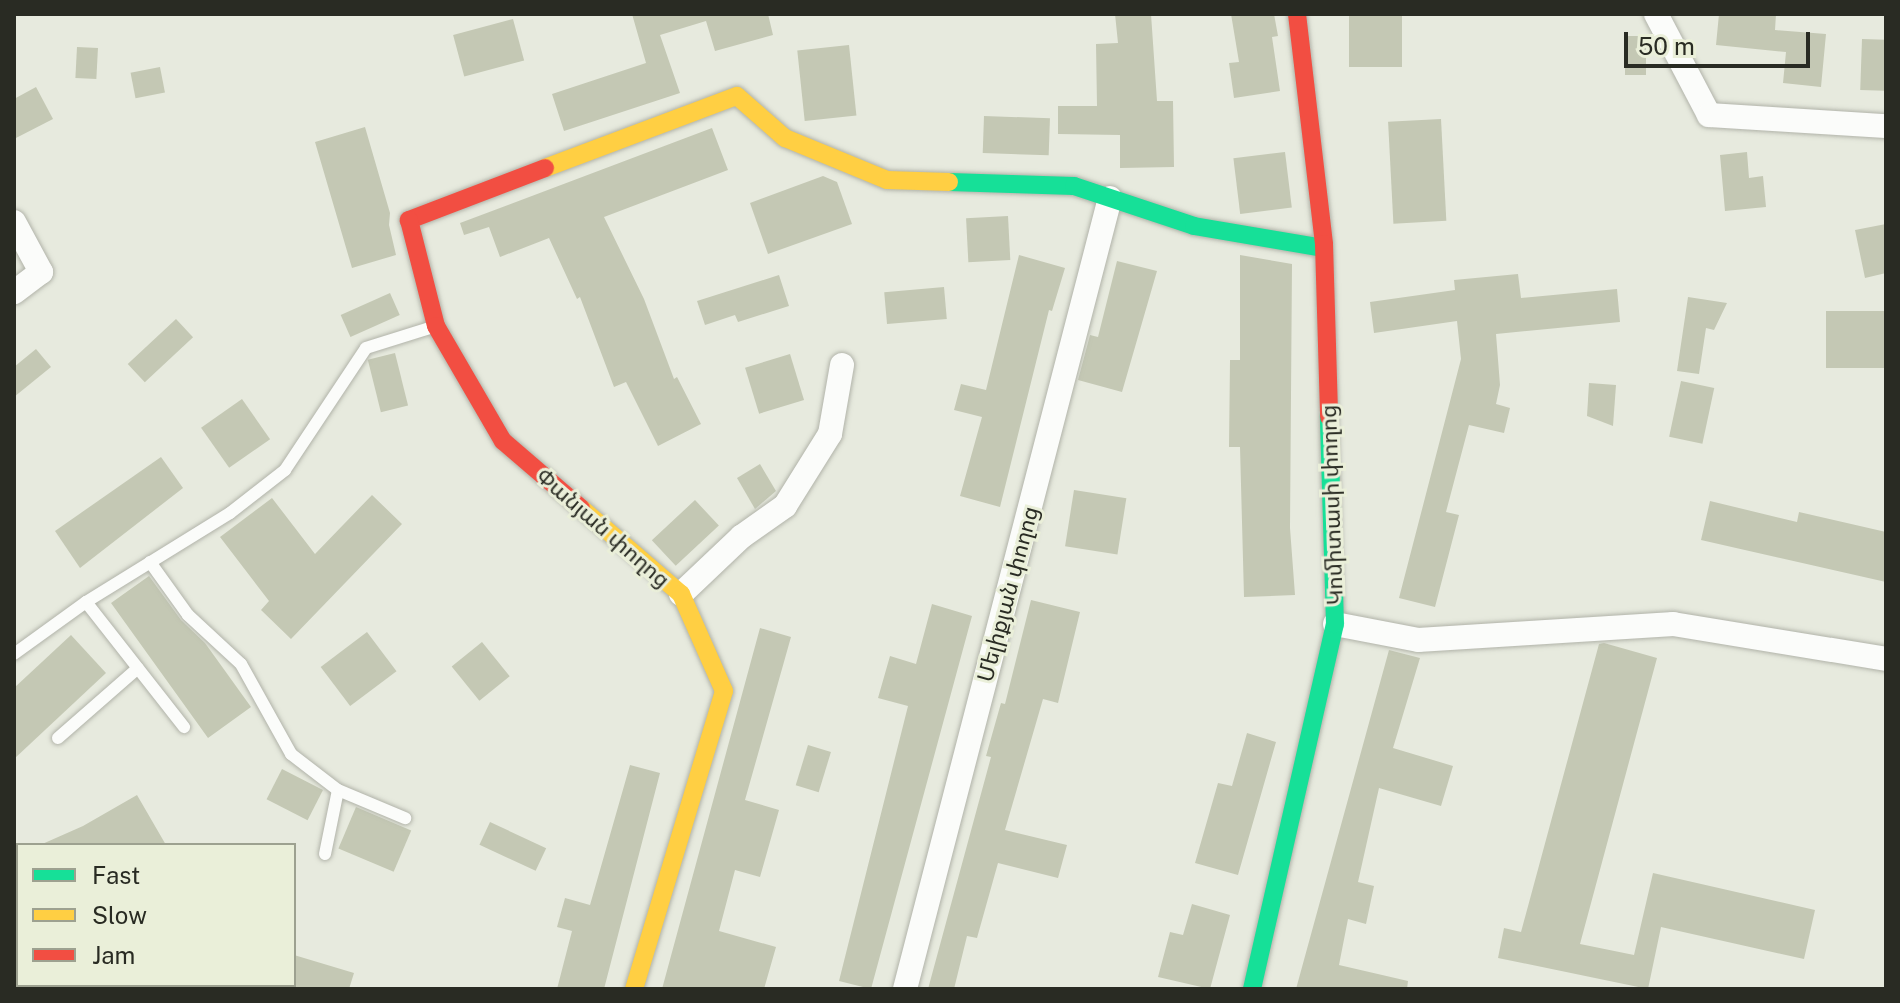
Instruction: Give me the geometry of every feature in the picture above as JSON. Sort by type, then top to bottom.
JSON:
[{"type":"street","name":"Կոմիտասի փողոց","points":[[1252,989],[1335,624],[1324,248],[1297,14]]},
{"type":"street","points":[[1656,14],[1709,115],[1886,126]]},
{"type":"street","name":"Փանյան փողոց","points":[[634,989],[724,691],[681,594],[503,441],[436,326],[409,220],[737,96],[785,138],[887,180],[1074,186],[1110,198]]},
{"type":"street","points":[[1110,198],[1194,226],[1324,248]]},
{"type":"street","name":"Մելիքյան փողոց","points":[[905,989],[1110,198]]},
{"type":"street","points":[[14,222],[41,272],[14,292]]},
{"type":"street","points":[[681,594],[741,537],[785,506],[830,434],[842,365]]},
{"type":"street","points":[[1335,624],[1418,640],[1673,624],[1886,659]]},
{"type":"lane","points":[[14,654],[86,602],[230,513],[285,470],[366,348],[436,326]]},
{"type":"lane","points":[[150,562],[188,615],[241,664],[291,754],[338,790],[405,818]]},
{"type":"lane","points":[[86,602],[184,727]]},
{"type":"lane","points":[[58,738],[138,668]]},
{"type":"lane","points":[[325,854],[338,790]]},
{"type":"building","points":[[632,14],[768,14],[773,35],[715,51],[706,21],[660,35],[680,93],[564,131],[552,94],[646,63]]},
{"type":"building","points":[[1115,14],[1151,14],[1157,101],[1173,101],[1174,167],[1120,168],[1120,135],[1058,134],[1058,106],[1097,106],[1096,44],[1118,43]]},
{"type":"building","points":[[1231,14],[1274,14],[1278,36],[1272,37],[1280,91],[1234,98],[1229,63],[1239,62]]},
{"type":"building","points":[[1349,14],[1402,14],[1402,67],[1349,67]]},
{"type":"building","points":[[1719,14],[1776,14],[1775,30],[1826,34],[1821,87],[1783,83],[1786,52],[1716,45]]},
{"type":"building","points":[[513,19],[524,61],[464,77],[453,35]]},
{"type":"building","points":[[1625,36],[1646,36],[1646,75],[1625,75]]},
{"type":"building","points":[[1862,39],[1886,40],[1884,91],[1860,90]]},
{"type":"building","points":[[849,45],[856,116],[805,121],[797,50]]},
{"type":"building","points":[[77,47],[98,48],[96,79],[75,78]]},
{"type":"building","points":[[160,67],[165,93],[136,98],[131,73]]},
{"type":"building","points":[[36,87],[53,119],[14,139],[14,99]]},
{"type":"building","points":[[984,116],[1050,118],[1049,155],[983,153]]},
{"type":"building","points":[[1441,119],[1446,221],[1393,224],[1388,122]]},
{"type":"building","points":[[365,127],[390,213],[389,225],[396,255],[352,268],[315,142]]},
{"type":"building","points":[[712,128],[728,170],[604,217],[644,299],[674,379],[677,377],[701,424],[658,446],[626,382],[614,387],[580,297],[577,299],[549,238],[500,257],[489,227],[464,235],[460,223]]},
{"type":"building","points":[[1285,152],[1292,208],[1240,214],[1233,158]]},
{"type":"building","points":[[1747,152],[1749,178],[1763,176],[1766,207],[1725,211],[1720,155]]},
{"type":"building","points":[[823,176],[837,182],[852,224],[768,254],[750,203]]},
{"type":"building","points":[[1008,216],[1010,260],[968,262],[966,218]]},
{"type":"building","points":[[1886,224],[1886,273],[1865,278],[1855,230]]},
{"type":"building","points":[[1019,255],[1065,268],[1052,311],[1049,310],[1000,507],[960,496],[982,417],[954,410],[961,384],[986,390]]},
{"type":"building","points":[[1240,255],[1292,264],[1290,528],[1295,595],[1244,597],[1240,447],[1229,447],[1230,360],[1240,360]]},
{"type":"building","points":[[1117,261],[1157,271],[1122,392],[1078,380],[1090,335],[1098,337]]},
{"type":"building","points":[[1518,274],[1521,298],[1617,289],[1620,322],[1496,334],[1500,385],[1496,404],[1510,408],[1504,433],[1469,425],[1446,512],[1459,515],[1435,607],[1399,598],[1461,359],[1457,321],[1374,333],[1370,302],[1455,290],[1454,280]]},
{"type":"building","points":[[779,275],[789,306],[738,322],[735,315],[705,325],[697,301]]},
{"type":"building","points":[[944,287],[947,319],[887,324],[884,292]]},
{"type":"building","points":[[390,293],[400,315],[350,337],[341,315]]},
{"type":"building","points":[[1688,297],[1727,303],[1714,330],[1706,328],[1699,374],[1677,371]]},
{"type":"building","points":[[1826,311],[1886,311],[1886,368],[1826,368]]},
{"type":"building","points":[[176,319],[193,337],[145,382],[128,364]]},
{"type":"building","points":[[36,349],[51,367],[14,397],[14,367]]},
{"type":"building","points":[[395,353],[408,405],[381,412],[368,360]]},
{"type":"building","points":[[790,354],[804,400],[759,414],[745,368]]},
{"type":"building","points":[[1681,381],[1714,388],[1702,444],[1669,437]]},
{"type":"building","points":[[1589,383],[1616,385],[1613,426],[1587,416]]},
{"type":"building","points":[[242,399],[270,439],[229,468],[201,428]]},
{"type":"building","points":[[161,457],[183,488],[80,568],[55,531]]},
{"type":"building","points":[[760,464],[776,491],[755,509],[737,478]]},
{"type":"building","points":[[1074,490],[1126,498],[1117,555],[1065,546]]},
{"type":"building","points":[[372,495],[402,524],[291,639],[261,610],[269,601],[220,537],[272,498],[315,554]]},
{"type":"building","points":[[695,500],[719,526],[676,566],[652,540]]},
{"type":"building","points":[[1710,501],[1797,522],[1799,512],[1886,532],[1886,582],[1701,540]]},
{"type":"building","points":[[149,576],[181,620],[205,643],[251,707],[208,738],[111,603]]},
{"type":"building","points":[[1031,600],[1080,612],[1058,703],[1043,699],[1005,830],[1067,845],[1058,878],[998,863],[977,938],[967,936],[954,989],[928,989],[991,757],[986,756],[1001,703],[1005,704]]},
{"type":"building","points":[[932,604],[972,616],[871,989],[839,981],[908,706],[878,698],[890,656],[916,664]]},
{"type":"building","points":[[760,628],[791,637],[745,800],[779,810],[760,877],[735,870],[719,931],[776,947],[764,989],[662,989]]},
{"type":"building","points":[[367,632],[396,671],[350,706],[321,667]]},
{"type":"building","points":[[71,635],[106,673],[14,759],[14,688]]},
{"type":"building","points":[[482,642],[510,676],[479,701],[452,667]]},
{"type":"building","points":[[1599,644],[1657,658],[1580,944],[1634,955],[1653,873],[1815,910],[1804,959],[1661,927],[1648,989],[1498,958],[1504,928],[1521,932]]},
{"type":"building","points":[[1389,650],[1420,658],[1393,748],[1453,766],[1441,806],[1379,788],[1358,882],[1374,886],[1366,924],[1348,919],[1339,965],[1408,981],[1407,989],[1296,989]]},
{"type":"building","points":[[1247,733],[1276,742],[1238,875],[1195,863],[1218,783],[1232,786]]},
{"type":"building","points":[[808,745],[831,752],[819,792],[796,785]]},
{"type":"building","points":[[630,765],[660,773],[604,989],[557,989],[572,931],[557,927],[565,898],[590,905]]},
{"type":"building","points":[[282,769],[323,790],[308,820],[267,799]]},
{"type":"building","points":[[137,795],[165,843],[45,843],[83,826]]},
{"type":"building","points":[[356,807],[411,830],[394,872],[338,848]]},
{"type":"building","points":[[490,822],[546,848],[536,871],[479,845]]},
{"type":"building","points":[[1192,904],[1230,915],[1210,989],[1158,977],[1170,932],[1183,935]]},
{"type":"building","points":[[296,956],[354,973],[349,989],[294,989]]},
{"type":"traffic: fast","points":[[949,182],[1074,186],[1194,226],[1324,248]]},
{"type":"traffic: fast","points":[[1252,989],[1335,624],[1329,417]]},
{"type":"traffic: slow","points":[[545,168],[737,96],[785,138],[887,180],[949,182]]},
{"type":"traffic: slow","points":[[581,508],[681,594],[724,691],[634,989]]},
{"type":"traffic: jam","points":[[1297,14],[1324,244],[1329,417]]},
{"type":"traffic: jam","points":[[545,168],[409,220],[436,326],[503,441],[581,508]]}]
